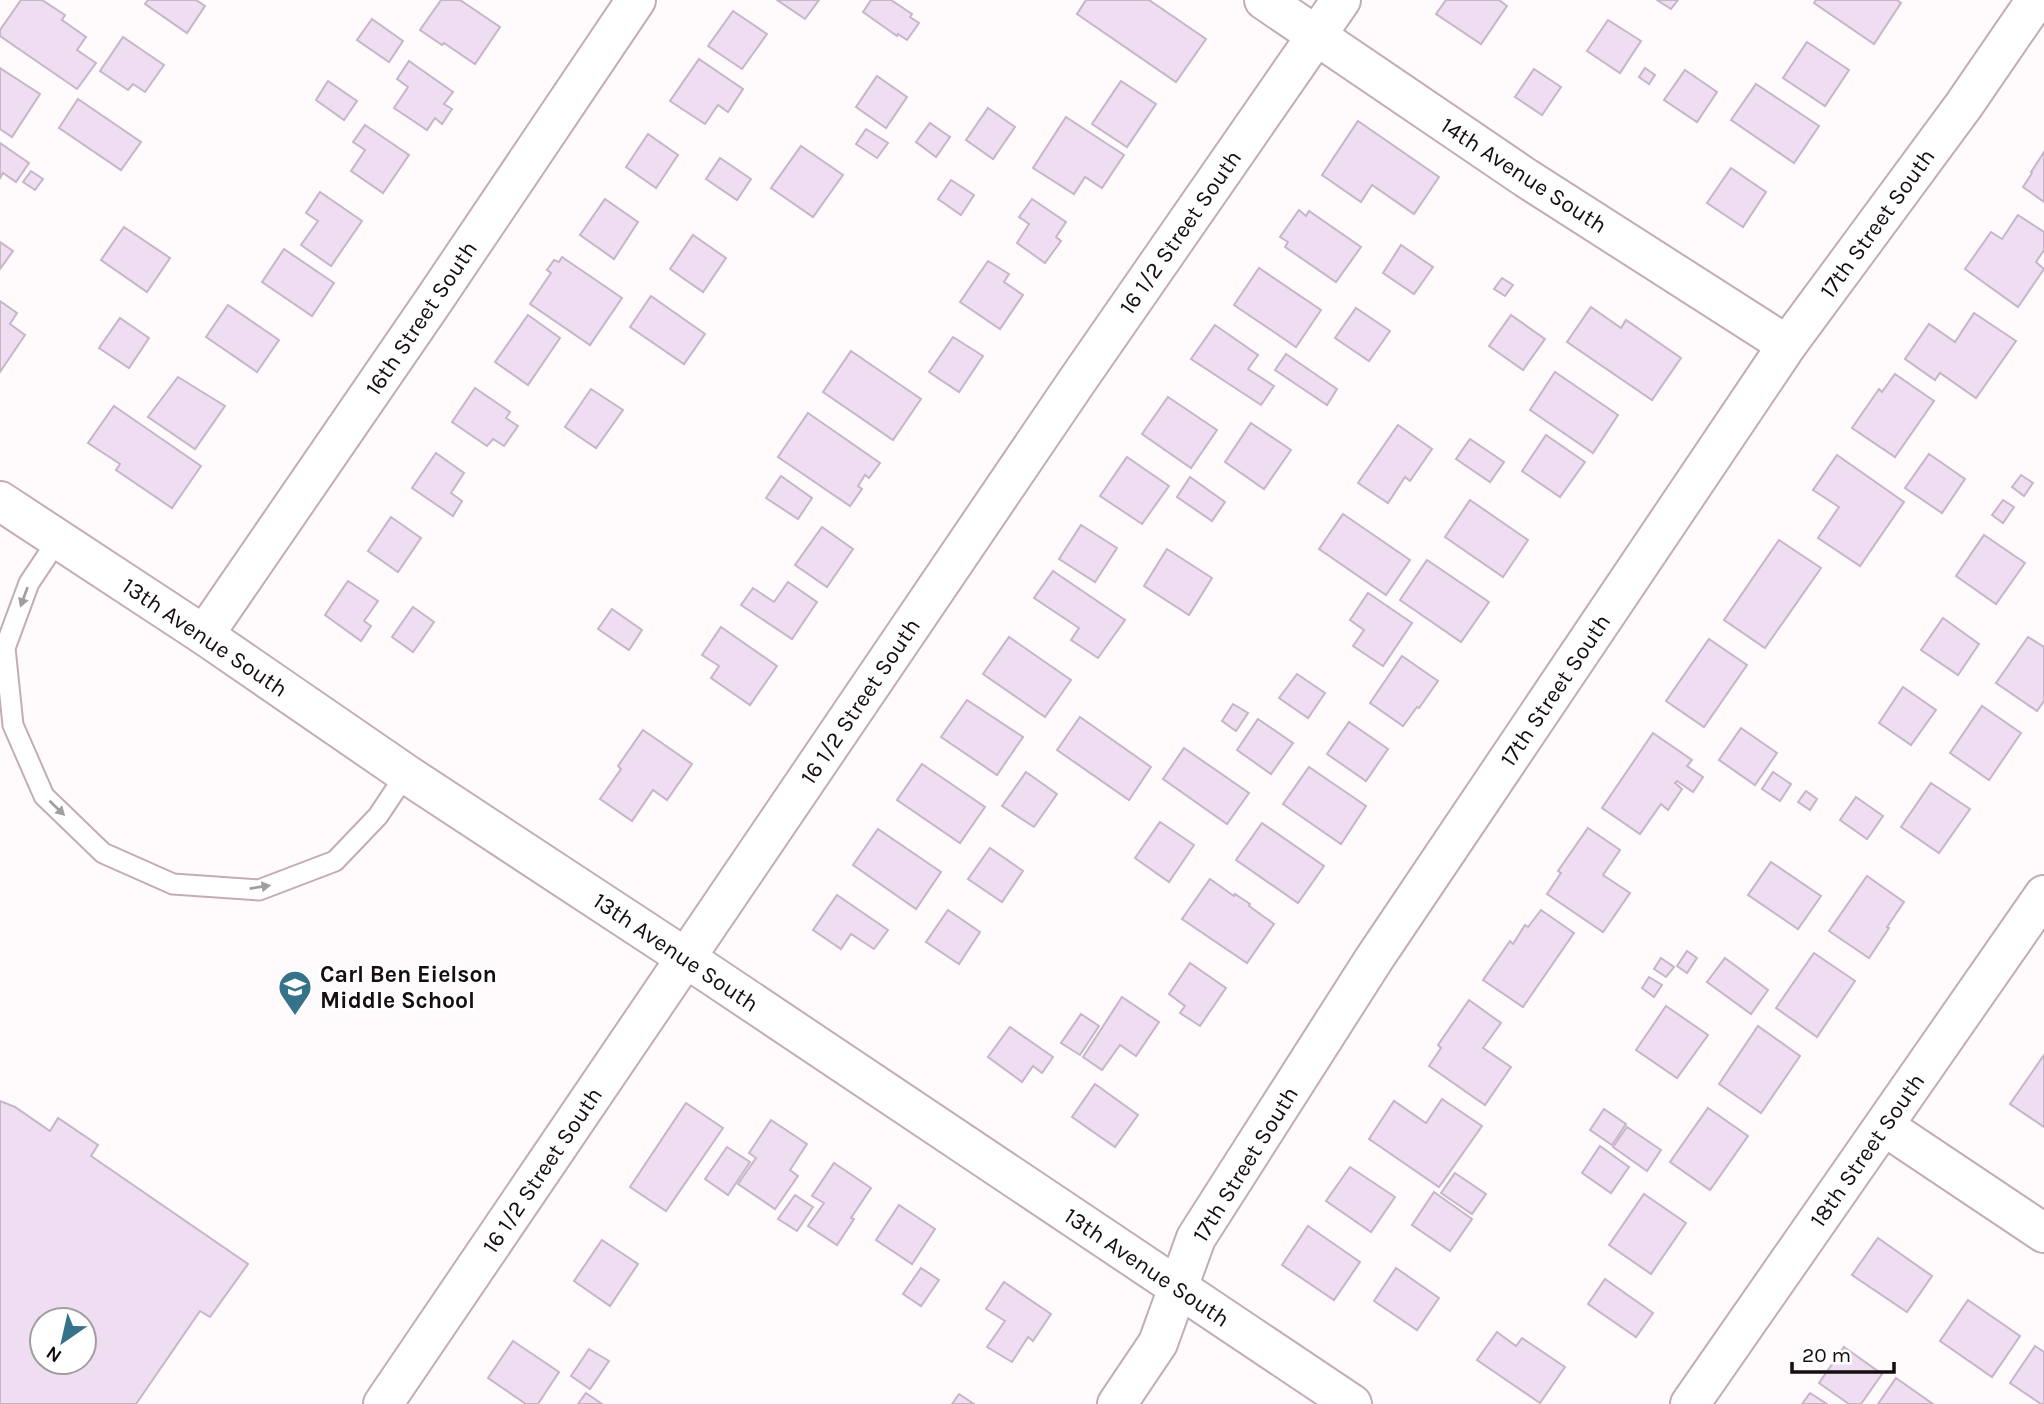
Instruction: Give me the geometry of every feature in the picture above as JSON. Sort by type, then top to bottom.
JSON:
[{"type":"street","name":"16th Street South","points":[[204,635],[636,0]]},
{"type":"street","name":"14th Avenue South","points":[[1264,0],[1525,177],[1787,345]]},
{"type":"street","name":"16 1/2 Street South","points":[[383,1404],[1069,392],[1341,0]]},
{"type":"street","name":"17th Street South","points":[[1117,1404],[1158,1343],[1196,1238],[1374,959],[1787,345],[1964,105],[2036,0]]},
{"type":"street","name":"13th Avenue South","points":[[0,501],[1352,1404]]},
{"type":"street","name":"18th Street South","points":[[1690,1404],[2044,895]]},
{"type":"street","points":[[1884,1126],[2044,1233]]},
{"type":"lane","points":[[59,538],[29,583],[5,648],[13,725],[44,796],[103,853],[173,884],[259,890],[335,861],[378,816],[406,774]]},
{"type":"building","points":[[21,0],[42,0],[65,15],[62,20],[86,37],[77,50],[96,63],[77,89],[0,36],[0,30]]},
{"type":"building","points":[[148,0],[196,0],[205,6],[187,33],[145,4]]},
{"type":"building","points":[[441,0],[460,0],[500,27],[475,64],[420,30]]},
{"type":"building","points":[[777,0],[819,0],[805,19]]},
{"type":"building","points":[[871,0],[891,0],[912,14],[910,17],[919,23],[907,40],[863,12]]},
{"type":"building","points":[[1086,0],[1149,0],[1206,39],[1176,82],[1077,14]]},
{"type":"building","points":[[1446,0],[1499,0],[1507,6],[1481,44],[1436,14]]},
{"type":"building","points":[[1657,0],[1678,0],[1671,9]]},
{"type":"building","points":[[1816,0],[1897,0],[1901,3],[1874,44],[1814,3]]},
{"type":"building","points":[[733,11],[767,34],[742,69],[708,46]]},
{"type":"building","points":[[372,19],[403,41],[389,62],[357,40]]},
{"type":"building","points":[[1608,20],[1641,41],[1620,73],[1587,51]]},
{"type":"building","points":[[123,37],[164,65],[145,92],[133,84],[128,90],[100,71]]},
{"type":"building","points":[[1807,42],[1849,70],[1825,106],[1783,78]]},
{"type":"building","points":[[699,59],[743,89],[728,112],[718,105],[705,124],[670,101]]},
{"type":"building","points":[[409,61],[453,92],[444,104],[452,109],[442,124],[435,118],[427,130],[394,108],[408,87],[397,79]]},
{"type":"building","points":[[0,68],[40,94],[12,137],[0,129]]},
{"type":"building","points":[[1645,68],[1655,75],[1649,84],[1639,77]]},
{"type":"building","points":[[1534,69],[1561,87],[1542,115],[1515,97]]},
{"type":"building","points":[[1685,70],[1717,92],[1697,122],[1664,100]]},
{"type":"building","points":[[877,76],[907,97],[886,128],[856,107]]},
{"type":"building","points":[[328,81],[357,101],[344,120],[316,100]]},
{"type":"building","points":[[1121,81],[1156,104],[1127,147],[1092,124]]},
{"type":"building","points":[[1756,84],[1819,126],[1794,163],[1731,120]]},
{"type":"building","points":[[78,99],[141,142],[121,170],[59,128]]},
{"type":"building","points":[[988,108],[1015,127],[993,159],[966,140]]},
{"type":"building","points":[[1066,117],[1124,155],[1102,188],[1085,177],[1074,194],[1033,168]]},
{"type":"building","points":[[1358,121],[1439,177],[1414,214],[1372,185],[1361,202],[1322,175]]},
{"type":"building","points":[[930,123],[950,137],[936,157],[916,142]]},
{"type":"building","points":[[365,125],[409,155],[383,193],[351,171],[365,150],[353,142]]},
{"type":"building","points":[[866,129],[888,143],[877,158],[856,144]]},
{"type":"building","points":[[648,134],[678,155],[656,188],[626,167]]},
{"type":"building","points":[[0,143],[29,163],[16,182],[3,173],[0,178]]},
{"type":"building","points":[[801,146],[843,175],[813,217],[771,188]]},
{"type":"building","points":[[2044,152],[2044,202],[2023,187]]},
{"type":"building","points":[[720,158],[751,179],[737,200],[706,179]]},
{"type":"building","points":[[1731,168],[1766,192],[1743,227],[1707,203]]},
{"type":"building","points":[[31,171],[43,179],[35,190],[23,182]]},
{"type":"building","points":[[951,180],[974,195],[961,215],[938,199]]},
{"type":"building","points":[[320,192],[362,221],[331,266],[301,245],[318,221],[306,213]]},
{"type":"building","points":[[605,199],[638,222],[614,259],[580,235]]},
{"type":"building","points":[[1032,199],[1066,222],[1056,237],[1061,241],[1045,263],[1017,243],[1029,224],[1019,217]]},
{"type":"building","points":[[1299,210],[1306,216],[1309,211],[1361,247],[1336,282],[1285,247],[1288,242],[1280,237]]},
{"type":"building","points":[[2018,215],[2044,232],[2044,250],[2036,262],[2044,269],[2018,307],[1965,269],[1991,232],[2002,239]]},
{"type":"building","points":[[124,227],[170,258],[147,292],[101,260]]},
{"type":"building","points":[[693,235],[726,258],[703,292],[670,269]]},
{"type":"building","points":[[0,242],[13,251],[0,269]]},
{"type":"building","points":[[1401,245],[1433,267],[1414,294],[1383,273]]},
{"type":"building","points":[[284,249],[334,283],[312,316],[262,282]]},
{"type":"building","points":[[562,257],[622,298],[590,345],[530,304],[551,273],[547,270],[554,260],[559,262]]},
{"type":"building","points":[[988,261],[1009,274],[1004,282],[1023,295],[1000,329],[960,302]]},
{"type":"building","points":[[1259,268],[1321,310],[1296,347],[1234,305]]},
{"type":"building","points":[[1502,278],[1513,285],[1505,296],[1494,289]]},
{"type":"building","points":[[651,296],[705,334],[684,364],[630,327]]},
{"type":"building","points":[[0,301],[17,313],[10,324],[25,335],[0,372]]},
{"type":"building","points":[[228,305],[279,340],[257,372],[206,337]]},
{"type":"building","points":[[1591,307],[1621,328],[1626,320],[1681,358],[1652,400],[1567,342]]},
{"type":"building","points":[[1356,308],[1390,331],[1369,361],[1335,338]]},
{"type":"building","points":[[1974,313],[2016,341],[1976,398],[1940,373],[1935,380],[1905,359],[1929,324],[1955,342]]},
{"type":"building","points":[[528,315],[560,338],[528,385],[495,362]]},
{"type":"building","points":[[1511,315],[1545,339],[1523,370],[1489,346]]},
{"type":"building","points":[[120,318],[149,338],[129,368],[99,348]]},
{"type":"building","points":[[1215,325],[1258,355],[1248,369],[1274,386],[1261,405],[1191,359]]},
{"type":"building","points":[[953,337],[983,356],[959,392],[929,372]]},
{"type":"building","points":[[851,351],[921,399],[893,440],[823,392]]},
{"type":"building","points":[[1286,354],[1337,389],[1327,405],[1275,370]]},
{"type":"building","points":[[1555,372],[1618,415],[1593,453],[1530,410]]},
{"type":"building","points":[[1895,374],[1934,401],[1895,457],[1852,428],[1879,389],[1882,392]]},
{"type":"building","points":[[178,377],[225,406],[195,449],[148,417]]},
{"type":"building","points":[[475,388],[510,412],[506,418],[518,426],[504,446],[493,439],[487,446],[452,422]]},
{"type":"building","points":[[591,389],[623,410],[596,448],[565,427]]},
{"type":"building","points":[[1168,397],[1217,430],[1191,468],[1142,434]]},
{"type":"building","points":[[114,406],[201,466],[172,508],[116,470],[120,464],[88,443]]},
{"type":"building","points":[[808,413],[880,463],[869,478],[865,475],[858,486],[862,489],[850,506],[778,457]]},
{"type":"building","points":[[1251,423],[1291,450],[1264,489],[1225,462]]},
{"type":"building","points":[[1398,425],[1432,449],[1410,481],[1405,477],[1388,503],[1358,483]]},
{"type":"building","points":[[1546,435],[1585,462],[1560,497],[1522,471]]},
{"type":"building","points":[[1470,439],[1504,462],[1490,482],[1456,459]]},
{"type":"building","points":[[436,453],[464,473],[451,493],[462,501],[453,516],[412,488]]},
{"type":"building","points":[[1929,454],[1965,479],[1942,513],[1905,488]]},
{"type":"building","points":[[1837,455],[1904,502],[1860,566],[1818,538],[1839,507],[1813,490]]},
{"type":"building","points":[[1127,457],[1169,486],[1142,524],[1100,496]]},
{"type":"building","points":[[2021,475],[2033,483],[2024,496],[2012,487]]},
{"type":"building","points":[[781,476],[812,498],[798,519],[766,498]]},
{"type":"building","points":[[1190,477],[1225,502],[1212,521],[1177,497]]},
{"type":"building","points":[[1470,500],[1528,540],[1503,577],[1445,537]]},
{"type":"building","points":[[2003,500],[2014,507],[2003,523],[1992,515]]},
{"type":"building","points":[[1343,514],[1410,560],[1386,595],[1319,549]]},
{"type":"building","points":[[391,517],[421,538],[398,572],[368,551]]},
{"type":"building","points":[[1081,525],[1117,548],[1095,582],[1059,559]]},
{"type":"building","points":[[822,527],[853,549],[827,587],[795,565]]},
{"type":"building","points":[[1984,535],[2025,563],[1996,604],[1956,576]]},
{"type":"building","points":[[1779,540],[1821,568],[1765,648],[1724,620]]},
{"type":"building","points":[[1167,549],[1212,578],[1189,615],[1144,586]]},
{"type":"building","points":[[1427,560],[1489,602],[1461,642],[1400,600]]},
{"type":"building","points":[[1053,571],[1125,620],[1098,658],[1071,640],[1079,628],[1034,598]]},
{"type":"building","points":[[348,581],[378,601],[364,621],[371,626],[361,641],[325,615]]},
{"type":"building","points":[[788,582],[817,602],[792,639],[741,605],[753,588],[774,602]]},
{"type":"building","points":[[1368,593],[1412,623],[1383,666],[1353,646],[1364,630],[1350,620]]},
{"type":"building","points":[[413,607],[434,622],[413,652],[392,637]]},
{"type":"building","points":[[612,609],[642,630],[629,650],[598,629]]},
{"type":"building","points":[[1943,618],[1979,644],[1958,675],[1921,650]]},
{"type":"building","points":[[721,627],[777,666],[750,705],[711,678],[719,666],[702,655]]},
{"type":"building","points":[[1009,637],[1071,680],[1045,717],[983,674]]},
{"type":"building","points":[[2028,637],[2044,647],[2044,701],[2037,711],[1996,683]]},
{"type":"building","points":[[1709,639],[1747,665],[1704,727],[1666,701]]},
{"type":"building","points":[[1402,656],[1438,681],[1403,726],[1370,703]]},
{"type":"building","points":[[1297,674],[1325,693],[1308,718],[1279,698]]},
{"type":"building","points":[[1903,687],[1936,710],[1911,745],[1879,723]]},
{"type":"building","points":[[967,700],[1023,737],[997,775],[941,737]]},
{"type":"building","points":[[1233,704],[1248,713],[1236,731],[1222,721]]},
{"type":"building","points":[[1982,706],[2021,733],[1989,780],[1950,753]]},
{"type":"building","points":[[1080,717],[1151,767],[1129,800],[1057,750]]},
{"type":"building","points":[[1258,719],[1293,743],[1271,774],[1237,750]]},
{"type":"building","points":[[1349,722],[1388,749],[1366,781],[1327,754]]},
{"type":"building","points":[[1741,728],[1777,753],[1755,785],[1719,760]]},
{"type":"building","points":[[643,730],[692,764],[667,800],[653,790],[632,821],[600,799],[621,769],[618,766]]},
{"type":"building","points":[[1653,733],[1692,760],[1687,766],[1703,777],[1693,792],[1677,781],[1675,783],[1682,789],[1668,810],[1661,804],[1640,834],[1602,808]]},
{"type":"building","points":[[1184,748],[1249,793],[1227,824],[1163,779]]},
{"type":"building","points":[[922,764],[985,807],[960,843],[897,800]]},
{"type":"building","points":[[1309,767],[1366,806],[1341,844],[1283,804]]},
{"type":"building","points":[[1026,772],[1057,794],[1034,827],[1002,806]]},
{"type":"building","points":[[1773,772],[1791,784],[1780,801],[1762,789]]},
{"type":"building","points":[[1931,783],[1970,809],[1939,853],[1901,827]]},
{"type":"building","points":[[1806,791],[1817,799],[1810,810],[1798,802]]},
{"type":"building","points":[[1856,797],[1883,816],[1867,839],[1840,820]]},
{"type":"building","points":[[1160,822],[1194,845],[1169,882],[1135,858]]},
{"type":"building","points":[[1262,823],[1324,866],[1298,903],[1236,860]]},
{"type":"building","points":[[1588,828],[1620,850],[1603,875],[1630,893],[1603,932],[1547,894],[1561,873],[1558,871]]},
{"type":"building","points":[[878,829],[941,872],[916,909],[853,865]]},
{"type":"building","points":[[990,848],[1023,871],[1002,902],[968,879]]},
{"type":"building","points":[[1771,862],[1821,896],[1798,929],[1748,895]]},
{"type":"building","points":[[1867,876],[1904,902],[1869,958],[1829,931]]},
{"type":"building","points":[[1210,879],[1250,904],[1249,906],[1274,924],[1247,963],[1182,919]]},
{"type":"building","points":[[837,895],[888,930],[874,949],[851,934],[841,949],[813,930]]},
{"type":"building","points":[[948,910],[980,932],[959,964],[926,942]]},
{"type":"building","points":[[1541,910],[1574,933],[1523,1007],[1483,980],[1510,941],[1513,944],[1525,925],[1528,927]]},
{"type":"building","points":[[1687,951],[1697,958],[1687,973],[1677,966]]},
{"type":"building","points":[[1814,953],[1855,981],[1817,1037],[1776,1008]]},
{"type":"building","points":[[1661,958],[1674,967],[1666,977],[1654,969]]},
{"type":"building","points":[[1725,958],[1768,990],[1751,1014],[1707,982]]},
{"type":"building","points":[[1190,963],[1226,988],[1200,1026],[1180,1013],[1185,1006],[1169,994]]},
{"type":"building","points":[[1649,977],[1662,985],[1654,997],[1642,988]]},
{"type":"building","points":[[1122,997],[1159,1022],[1136,1056],[1120,1045],[1102,1070],[1083,1057]]},
{"type":"building","points":[[1469,1000],[1501,1023],[1483,1048],[1511,1067],[1485,1105],[1429,1066],[1441,1048],[1438,1045]]},
{"type":"building","points":[[1666,1006],[1708,1035],[1677,1078],[1636,1050]]},
{"type":"building","points":[[1081,1014],[1099,1026],[1080,1055],[1061,1043]]},
{"type":"building","points":[[1758,1026],[1800,1056],[1761,1113],[1719,1084]]},
{"type":"building","points":[[1010,1027],[1053,1057],[1042,1073],[1033,1066],[1022,1082],[988,1057]]},
{"type":"building","points":[[2044,1055],[2044,1127],[2010,1104]]},
{"type":"building","points":[[1095,1084],[1138,1115],[1115,1147],[1072,1117]]},
{"type":"building","points":[[1442,1099],[1482,1126],[1439,1187],[1369,1139],[1394,1101],[1426,1123]]},
{"type":"building","points":[[0,1101],[15,1107],[50,1131],[58,1118],[98,1145],[91,1156],[248,1264],[210,1317],[200,1311],[136,1404],[0,1404]]},
{"type":"building","points":[[686,1103],[723,1128],[666,1211],[630,1187]]},
{"type":"building","points":[[1708,1108],[1748,1136],[1710,1190],[1670,1162]]},
{"type":"building","points":[[1604,1109],[1626,1124],[1612,1145],[1590,1130]]},
{"type":"building","points":[[771,1120],[807,1144],[790,1170],[798,1176],[775,1209],[738,1184],[756,1158],[749,1153]]},
{"type":"building","points":[[1627,1127],[1661,1150],[1647,1171],[1613,1147]]},
{"type":"building","points":[[1600,1146],[1629,1167],[1611,1193],[1582,1173]]},
{"type":"building","points":[[727,1147],[750,1162],[728,1195],[705,1179]]},
{"type":"building","points":[[834,1163],[871,1188],[837,1245],[808,1226],[824,1203],[812,1196]]},
{"type":"building","points":[[1350,1167],[1395,1197],[1371,1232],[1326,1201]]},
{"type":"building","points":[[1455,1173],[1486,1194],[1472,1214],[1441,1193]]},
{"type":"building","points":[[1434,1192],[1472,1219],[1450,1251],[1412,1225]]},
{"type":"building","points":[[1644,1194],[1686,1223],[1651,1274],[1609,1245]]},
{"type":"building","points":[[795,1195],[813,1207],[797,1231],[778,1219]]},
{"type":"building","points":[[899,1205],[935,1229],[912,1264],[876,1240]]},
{"type":"building","points":[[1308,1226],[1360,1262],[1334,1300],[1282,1265]]},
{"type":"building","points":[[1878,1238],[1932,1276],[1907,1312],[1852,1275]]},
{"type":"building","points":[[602,1240],[638,1264],[610,1306],[574,1281]]},
{"type":"building","points":[[921,1268],[939,1280],[921,1306],[903,1294]]},
{"type":"building","points":[[1396,1268],[1439,1298],[1417,1330],[1374,1301]]},
{"type":"building","points":[[1605,1279],[1653,1313],[1636,1337],[1588,1304]]},
{"type":"building","points":[[1004,1282],[1051,1314],[1033,1341],[1028,1337],[1012,1362],[987,1347],[1005,1321],[986,1309]]},
{"type":"building","points":[[1968,1300],[2020,1336],[1992,1377],[1940,1341]]},
{"type":"building","points":[[1497,1332],[1516,1346],[1522,1338],[1565,1367],[1540,1403],[1477,1360]]},
{"type":"building","points":[[513,1341],[559,1372],[538,1404],[526,1404],[488,1378]]},
{"type":"building","points":[[2035,1346],[2044,1352],[2044,1404],[2010,1383]]},
{"type":"building","points":[[1844,1347],[1882,1374],[1861,1404],[1849,1404],[1819,1383]]},
{"type":"building","points":[[589,1349],[609,1361],[590,1389],[571,1376]]},
{"type":"building","points":[[1896,1378],[1933,1404],[1878,1404]]},
{"type":"building","points":[[586,1393],[602,1404],[578,1404]]},
{"type":"building","points":[[1810,1393],[1827,1404],[1802,1404]]},
{"type":"building","points":[[959,1394],[974,1404],[952,1404]]},
{"type":"place","name":"Carl Ben Eielson Middle School","points":[[295,1017]]}]
